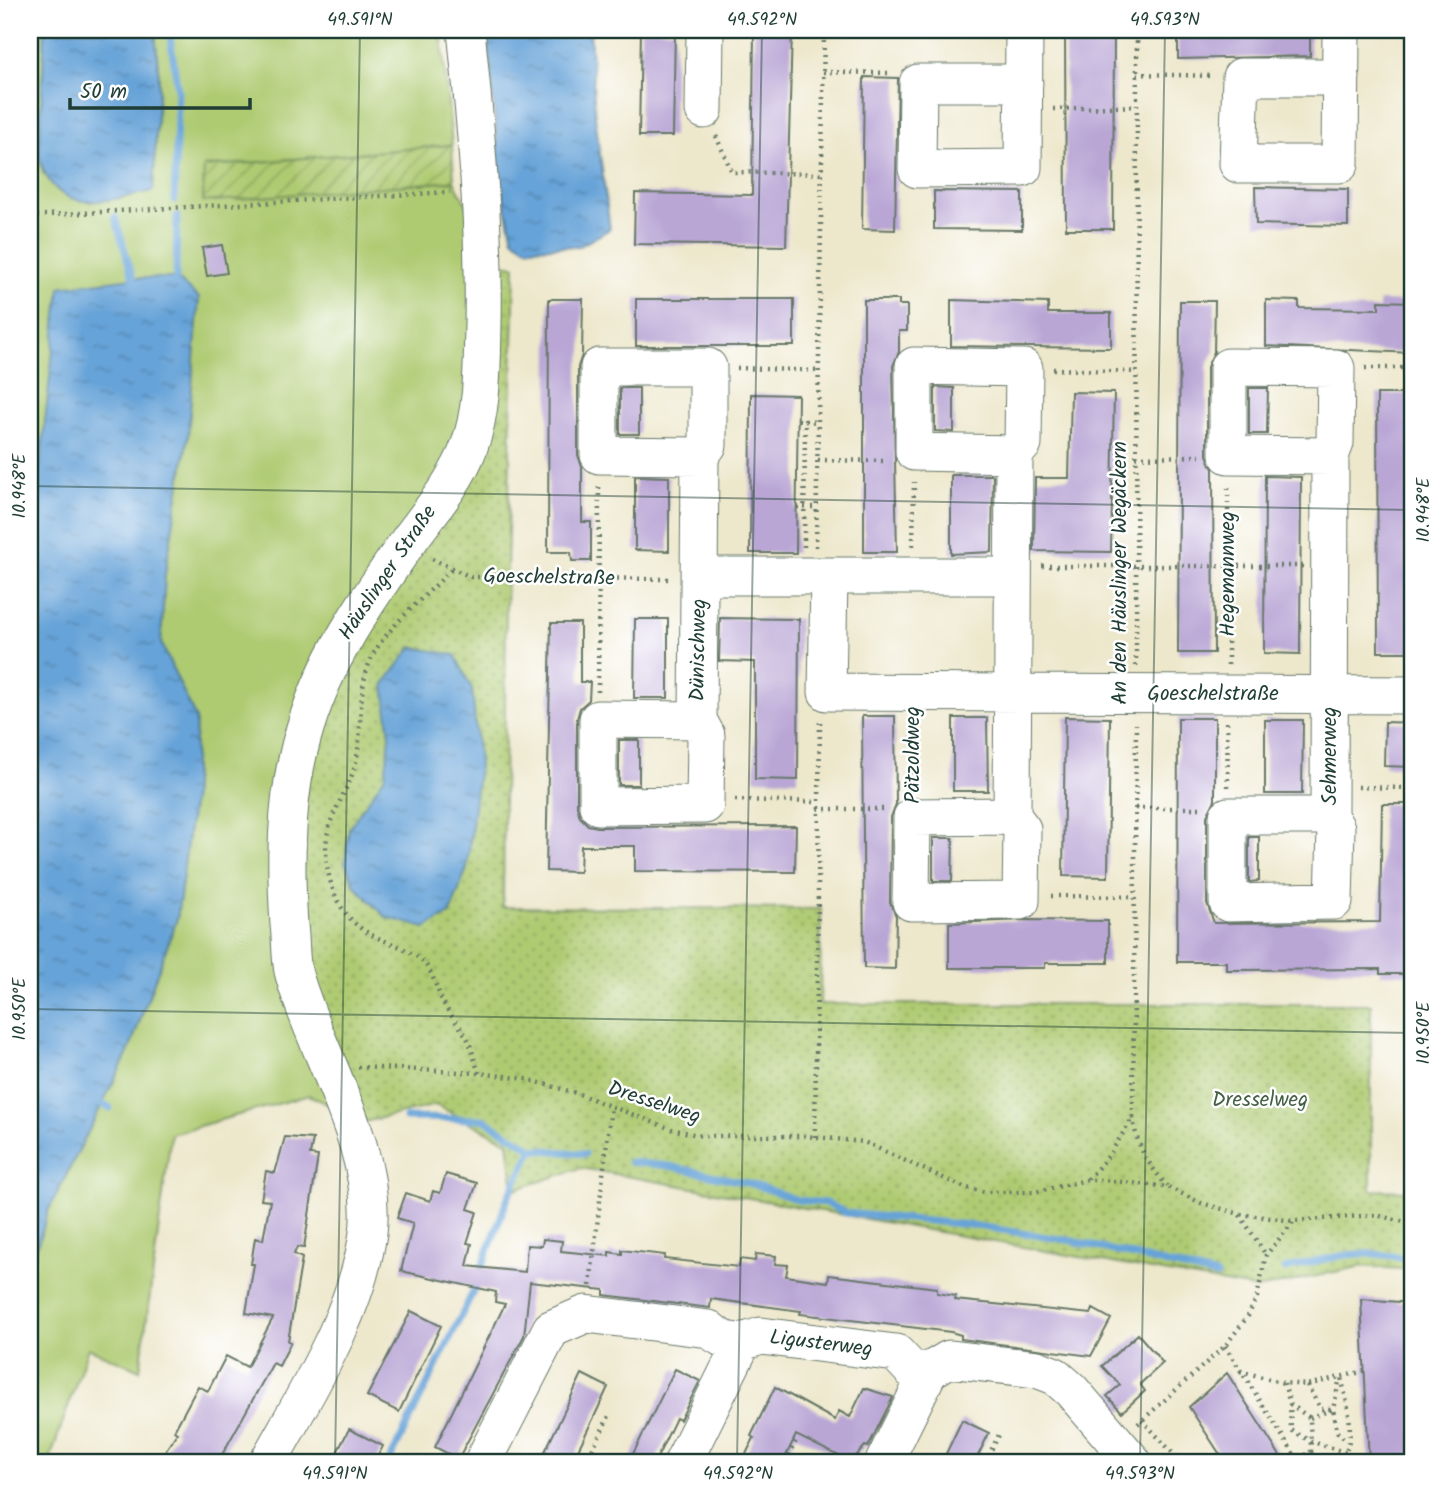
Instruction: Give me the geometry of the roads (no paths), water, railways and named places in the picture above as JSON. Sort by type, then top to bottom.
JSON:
[{"type":"street","name":"Häuslinger Straße","points":[[268,1462],[323,1363],[357,1279],[368,1231],[366,1186],[355,1138],[293,969],[285,864],[293,780],[304,728],[343,635],[440,498],[469,448],[482,388],[482,190],[466,30]]},
{"type":"street","points":[[704,110],[705,30]]},
{"type":"street","points":[[1024,30],[1024,97],[1023,168],[918,169],[918,83],[1024,97]]},
{"type":"street","points":[[1341,30],[1341,77],[1340,164],[1238,164],[1241,77],[1341,77]]},
{"type":"street","points":[[1012,816],[1014,454],[1023,444],[1024,368],[914,366],[914,457],[1014,454]]},
{"type":"street","name":"Dünischweg","points":[[698,720],[598,719],[598,806],[705,804],[706,736],[698,720],[700,456],[708,445],[708,367],[599,367],[599,454],[700,456]]},
{"type":"street","points":[[1330,456],[1228,455],[1228,367],[1336,368],[1335,443],[1330,456],[1330,695]]},
{"type":"street","points":[[700,578],[1013,571]]},
{"type":"street","name":"Goeschelstraße","points":[[816,576],[827,692],[1412,695]]},
{"type":"street","name":"Sehmerweg","points":[[1329,802],[1228,812],[1228,903],[1334,901],[1336,828],[1329,802],[1330,695]]},
{"type":"street","name":"Pätzoldweg","points":[[912,813],[1012,816],[1021,829],[1021,901],[911,902],[912,813]]},
{"type":"street","name":"Ligusterweg","points":[[483,1462],[551,1329],[586,1314],[709,1329],[723,1341],[742,1343],[761,1336],[896,1353],[911,1369],[929,1371]]},
{"type":"street","points":[[683,1462],[742,1343]]},
{"type":"street","points":[[884,1462],[929,1371],[950,1359],[1037,1369],[1055,1376],[1131,1442]]},
{"type":"water","points":[[45,30],[155,30],[159,79],[153,191],[117,199],[83,201],[56,189],[46,175],[39,155]]},
{"type":"water","points":[[487,30],[590,30],[595,116],[610,229],[580,246],[527,248],[513,239],[501,185]]},
{"type":"water","points":[[133,278],[176,278],[199,298],[188,436],[165,574],[161,643],[196,719],[192,805],[177,919],[128,1053],[49,1209],[30,1268],[30,502],[40,466],[60,287]]},
{"type":"water","points":[[412,647],[455,655],[472,689],[479,764],[467,868],[450,914],[425,928],[386,917],[355,886],[345,862],[349,828],[385,776],[390,737],[384,684]]},
{"type":"waterway","points":[[169,30],[178,91],[174,200]]},
{"type":"waterway","points":[[176,278],[177,216]]},
{"type":"waterway","points":[[115,217],[133,278]]},
{"type":"waterway","points":[[102,1104],[110,1108]]},
{"type":"waterway","points":[[406,1118],[483,1119],[533,1149],[585,1154]]},
{"type":"waterway","points":[[389,1462],[472,1294],[509,1195],[533,1149]]},
{"type":"waterway","points":[[630,1162],[669,1166],[752,1184],[798,1200],[826,1203],[846,1213],[970,1225],[1073,1241],[1217,1276]]},
{"type":"waterway","points":[[1285,1269],[1333,1257],[1363,1254],[1379,1254],[1412,1261]]},
{"type":"park label","name":"Dresselweg","points":[[1260,1100]]}]
